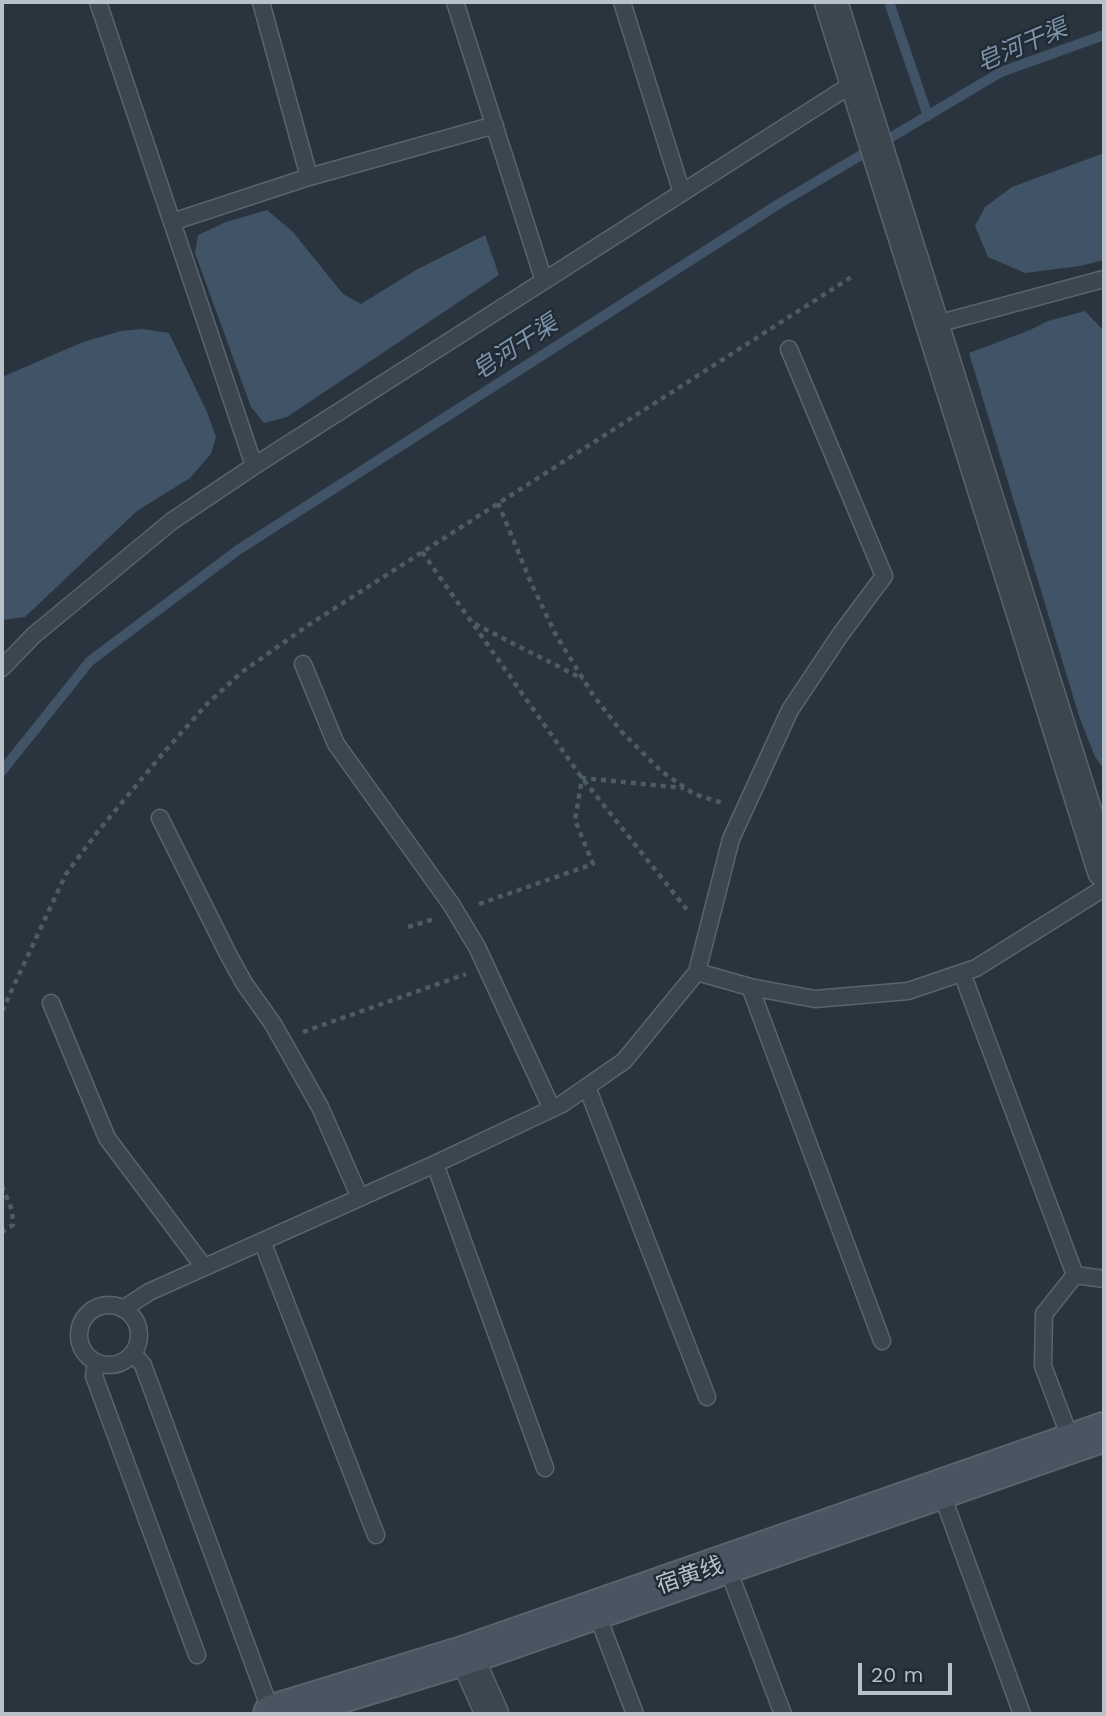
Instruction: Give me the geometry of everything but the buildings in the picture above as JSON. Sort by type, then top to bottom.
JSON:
[{"type":"main road","name":"宿黄线","points":[[273,1714],[466,1655],[1096,1435]]},
{"type":"street","points":[[831,2],[1098,833],[1104,872]]},
{"type":"street","points":[[466,1655],[492,1714]]},
{"type":"lane","points":[[98,2],[254,466]]},
{"type":"lane","points":[[261,2],[309,177]]},
{"type":"lane","points":[[455,2],[544,281]]},
{"type":"lane","points":[[622,2],[682,193]]},
{"type":"lane","points":[[2,667],[34,635],[172,521],[682,193],[860,89]]},
{"type":"lane","points":[[172,222],[309,177],[495,125]]},
{"type":"lane","points":[[933,325],[1104,279]]},
{"type":"lane","points":[[123,1309],[149,1292],[552,1109],[624,1061],[697,972],[730,839],[790,710],[840,635],[884,576],[789,349]]},
{"type":"lane","points":[[303,664],[336,744],[457,912],[486,967],[552,1109]]},
{"type":"lane","points":[[160,818],[228,954],[320,1107],[360,1198]]},
{"type":"lane","points":[[697,972],[750,987],[815,999],[908,991],[976,968],[1104,888]]},
{"type":"lane","points":[[962,973],[1075,1275]]},
{"type":"lane","points":[[750,987],[882,1341]]},
{"type":"lane","points":[[51,1003],[107,1138],[204,1267]]},
{"type":"lane","points":[[587,1087],[707,1397]]},
{"type":"lane","points":[[435,1164],[545,1468]]},
{"type":"lane","points":[[262,1241],[376,1535]]},
{"type":"lane","points":[[1075,1275],[1104,1279]]},
{"type":"lane","points":[[1075,1275],[1044,1314],[1043,1366],[1096,1435]]},
{"type":"lane","points":[[104,1305],[123,1309],[137,1324],[139,1334],[133,1353],[116,1364],[96,1363],[82,1350],[79,1340],[82,1321],[87,1314],[104,1305]]},
{"type":"lane","points":[[133,1353],[144,1365],[273,1714]]},
{"type":"lane","points":[[96,1363],[94,1376],[197,1655]]},
{"type":"lane","points":[[940,1489],[1022,1714]]},
{"type":"lane","points":[[726,1564],[783,1714]]},
{"type":"lane","points":[[595,1609],[635,1714]]},
{"type":"path","points":[[2,1011],[66,874],[207,704],[242,672],[422,552],[853,276]]},
{"type":"path","points":[[498,503],[531,585],[556,635],[583,680],[621,730],[661,771],[694,794],[744,810]]},
{"type":"path","points":[[422,552],[582,778],[645,860],[707,933]]},
{"type":"path","points":[[473,623],[583,680]]},
{"type":"path","points":[[582,778],[685,788]]},
{"type":"path","points":[[408,927],[593,864],[575,820],[582,778]]},
{"type":"path","points":[[282,1040],[486,967]]},
{"type":"path","points":[[2,1186],[12,1210],[13,1225],[2,1231]]},
{"type":"water","points":[[1104,153],[1104,260],[1025,273],[988,257],[975,226],[985,207],[1012,187]]},
{"type":"water","points":[[267,210],[293,232],[343,294],[361,304],[416,270],[485,235],[499,275],[287,417],[264,423],[251,407],[195,253],[198,235],[226,222]]},
{"type":"water","points":[[1085,311],[1104,331],[1104,769],[1095,757],[1079,716],[969,353],[1048,321]]},
{"type":"water","points":[[143,329],[169,333],[216,437],[211,454],[190,478],[137,511],[25,617],[3,620],[2,377],[83,342],[121,331]]},
{"type":"waterway","points":[[889,2],[928,116]]},
{"type":"waterway","name":"皂河干渠","points":[[2,771],[90,661],[238,550],[777,205],[1001,72],[1104,35]]}]
